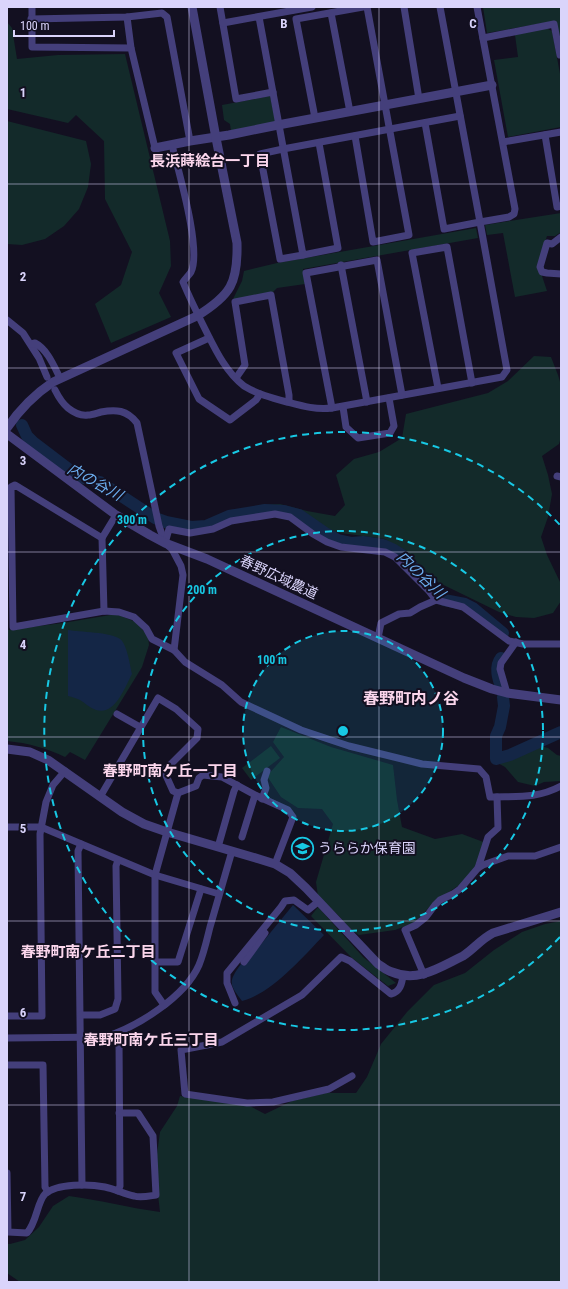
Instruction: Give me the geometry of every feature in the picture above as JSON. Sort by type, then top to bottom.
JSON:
[{"type":"street","points":[[32,7],[32,47],[131,48]]},
{"type":"street","points":[[7,428],[30,400],[40,391],[60,378],[197,316],[214,306],[231,287],[238,259],[237,243],[192,7]]},
{"type":"street","points":[[220,7],[236,99],[273,92]]},
{"type":"street","points":[[223,23],[312,7]]},
{"type":"street","points":[[314,118],[296,19],[363,7]]},
{"type":"street","points":[[355,136],[373,242],[409,235],[367,7]]},
{"type":"street","points":[[404,7],[419,99]]},
{"type":"street","points":[[172,144],[192,228],[194,243],[191,272],[183,282],[197,316],[223,364],[245,386],[260,394],[320,409],[343,407],[502,377],[507,370],[440,7]]},
{"type":"street","points":[[425,123],[444,228],[509,217],[514,214],[515,209],[477,7]]},
{"type":"street","points":[[31,19],[127,17],[162,13],[167,17],[190,141]]},
{"type":"street","points":[[331,13],[350,112]]},
{"type":"street","points":[[127,17],[131,48],[155,148],[190,141],[216,138],[492,85]]},
{"type":"street","points":[[260,17],[278,125],[303,255]]},
{"type":"street","points":[[483,38],[554,24],[561,55]]},
{"type":"street","points":[[319,143],[338,248],[280,259],[260,154],[460,116]]},
{"type":"street","points":[[502,142],[561,132]]},
{"type":"street","points":[[544,135],[558,207],[561,206]]},
{"type":"street","points":[[561,237],[552,244],[547,243],[540,267],[542,272],[561,274]]},
{"type":"street","points":[[438,388],[412,254],[447,247],[472,383]]},
{"type":"street","points":[[332,408],[306,272],[342,265],[377,260],[402,395]]},
{"type":"street","points":[[342,265],[367,402]]},
{"type":"street","points":[[236,378],[245,365],[235,302],[271,295],[289,402]]},
{"type":"street","points":[[7,320],[23,333],[31,344],[47,377]]},
{"type":"street","points":[[209,338],[176,353],[199,399],[230,420],[256,400],[260,394]]},
{"type":"street","points":[[31,344],[34,343],[39,345],[51,360],[60,378]]},
{"type":"street","points":[[55,390],[61,401],[68,408],[79,414],[88,416],[108,410],[116,410],[132,416],[137,423],[159,526],[165,543],[172,549],[183,576],[174,650]]},
{"type":"street","points":[[343,407],[346,427],[358,438],[390,433],[394,426],[389,398]]},
{"type":"street","name":"春野広域農道","points":[[7,434],[116,515],[165,543],[207,560],[464,678],[507,693],[561,700]]},
{"type":"street","points":[[102,538],[15,485],[11,487],[13,627],[104,611],[119,612],[134,617],[146,628],[152,639],[174,650],[185,662],[222,685],[241,702],[301,730],[349,746],[422,764],[479,769],[486,777],[490,797],[533,796],[561,786]]},
{"type":"street","points":[[165,543],[169,529],[190,534],[213,529],[231,521],[275,514],[290,517],[313,534],[327,542],[341,547],[384,552],[395,557],[436,600],[463,607],[512,642],[538,645],[561,644]]},
{"type":"street","points":[[104,611],[102,538],[116,515]]},
{"type":"street","points":[[378,638],[381,623],[399,614],[410,613],[436,600]]},
{"type":"street","points":[[507,693],[500,669],[501,663],[512,642]]},
{"type":"street","points":[[100,797],[158,698],[176,709],[198,729],[197,738],[164,771],[173,791],[178,793],[196,786],[199,778],[203,775],[222,777],[259,797],[288,810],[293,817],[274,864]]},
{"type":"street","points":[[117,714],[140,727]]},
{"type":"street","points":[[7,749],[30,752],[48,760],[122,812],[144,824],[274,864],[290,873],[319,901],[378,964],[391,972],[403,975],[424,974],[463,956],[493,933],[561,912]]},
{"type":"street","points":[[7,1016],[42,1016],[41,827],[46,802],[53,786],[65,771]]},
{"type":"street","points":[[242,837],[259,797],[266,788],[264,780],[266,771]]},
{"type":"street","points":[[218,847],[237,785]]},
{"type":"street","points":[[164,1005],[155,992],[155,874],[178,793]]},
{"type":"street","points":[[478,868],[488,837],[498,828],[496,797]]},
{"type":"street","points":[[7,827],[41,827],[155,874],[219,894]]},
{"type":"street","points":[[81,844],[78,851],[82,1185]]},
{"type":"street","points":[[424,974],[406,930],[416,925],[426,917],[440,900],[460,889],[478,868],[483,865],[508,856],[535,856],[561,847]]},
{"type":"street","points":[[7,1038],[105,1037],[136,1024],[178,994],[187,984],[199,964],[232,851]]},
{"type":"street","points":[[80,1015],[100,1015],[115,1009],[118,999],[116,866],[118,860]]},
{"type":"street","points":[[155,962],[178,962],[201,889]]},
{"type":"street","points":[[235,1003],[227,983],[227,973],[285,901],[294,900],[308,910],[319,901]]},
{"type":"street","points":[[244,962],[282,909],[281,907]]},
{"type":"street","points":[[352,1076],[329,1089],[273,1102],[247,1103],[185,1094],[181,1050],[222,1042],[302,995],[341,957],[350,961],[390,994],[395,993],[401,986],[403,975]]},
{"type":"street","points":[[117,1033],[119,1039],[120,1186],[118,1191]]},
{"type":"street","points":[[7,1065],[42,1065],[45,1187],[48,1192]]},
{"type":"street","points":[[7,1173],[8,1232],[27,1233],[32,1227],[43,1196],[48,1192],[64,1186],[82,1185],[105,1187],[136,1197],[156,1195],[153,1136],[138,1113],[119,1113]]},
{"type":"green space","points":[[483,7],[561,7],[561,47],[555,21],[487,33]]},
{"type":"green space","points":[[7,22],[12,28],[17,59],[58,55],[125,54],[170,241],[171,266],[159,293],[171,317],[111,343],[95,304],[121,285],[132,252],[105,199],[104,141],[76,115],[68,123],[7,109]]},
{"type":"green space","points":[[546,28],[552,31],[561,79],[561,127],[508,137],[494,60],[518,57],[515,35]]},
{"type":"green space","points":[[270,96],[276,123],[231,131],[230,124],[224,120],[222,105]]},
{"type":"green space","points":[[7,121],[86,141],[91,164],[88,187],[79,209],[64,226],[45,239],[22,245],[7,244]]},
{"type":"green space","points":[[561,213],[561,232],[555,236],[547,236],[538,264],[547,291],[515,297],[503,233],[487,235],[485,225]]},
{"type":"green space","points":[[476,228],[478,238],[303,269],[305,284],[277,288],[273,292],[234,301],[233,299],[242,281],[244,271],[277,263]]},
{"type":"green space","points":[[534,356],[551,357],[561,385],[561,437],[559,444],[542,456],[552,494],[548,517],[541,537],[547,555],[561,584],[561,601],[553,613],[534,618],[516,617],[499,612],[419,573],[404,552],[385,539],[326,531],[292,520],[263,515],[260,505],[280,504],[335,516],[345,505],[336,475],[354,459],[379,452],[402,438],[406,414],[488,393],[508,381]]},
{"type":"green space","points":[[116,614],[136,622],[148,636],[149,645],[142,667],[85,760],[70,752],[65,757],[37,746],[7,741],[7,630],[63,623]]},
{"type":"green space","points":[[281,727],[331,747],[393,765],[402,827],[435,839],[462,834],[486,843],[480,861],[464,882],[435,901],[414,923],[395,930],[359,935],[350,929],[318,896],[316,882],[333,824],[322,809],[298,808],[281,797],[267,776],[284,757],[273,742]]},
{"type":"green space","points":[[536,745],[548,748],[557,755],[561,756],[561,781],[544,782],[535,786],[518,782],[505,767],[494,761],[505,758]]},
{"type":"green space","points":[[271,746],[280,758],[251,780],[242,768]]},
{"type":"green space","points":[[318,907],[363,957],[396,983],[388,986],[352,958],[311,916]]},
{"type":"green space","points":[[561,921],[561,1282],[20,1282],[7,1273],[7,1244],[25,1240],[39,1227],[53,1206],[69,1196],[160,1212],[155,1169],[160,1132],[177,1106],[180,1096],[250,1106],[265,1114],[292,1101],[326,1093],[356,1093],[367,1077],[381,1044],[407,1012],[434,985],[465,973],[494,950],[522,932],[545,924]]},
{"type":"water","points":[[68,630],[110,635],[120,639],[125,645],[132,674],[123,693],[109,709],[103,711],[96,710],[76,698],[68,696]]},
{"type":"water","points":[[293,905],[324,935],[286,974],[275,983],[253,997],[242,1001],[233,987],[232,979],[234,975],[241,964],[244,965]]},
{"type":"waterway","name":"内の谷川","points":[[22,425],[27,436],[33,442],[79,477],[100,482],[155,518],[166,522],[191,527],[206,526],[229,516],[265,510],[284,511],[299,515],[338,540],[352,543],[363,542],[383,545],[402,555],[444,600],[465,604],[473,608],[503,633]]},
{"type":"waterway","name":"内の谷川","points":[[501,658],[497,669],[502,689]]},
{"type":"waterway","name":"内の谷川","points":[[503,697],[504,706],[500,727],[496,736],[496,759],[510,755],[561,732]]},
{"type":"place","name":"うららか保育園","points":[[303,848]]},
{"type":"district","name":"長浜蒔絵台一丁目","points":[[210,161]]},
{"type":"district","name":"春野町内ノ谷","points":[[411,698]]},
{"type":"district","name":"春野町南ケ丘一丁目","points":[[170,771]]},
{"type":"district","name":"春野町南ケ丘二丁目","points":[[88,952]]},
{"type":"district","name":"春野町南ケ丘三丁目","points":[[151,1040]]}]
